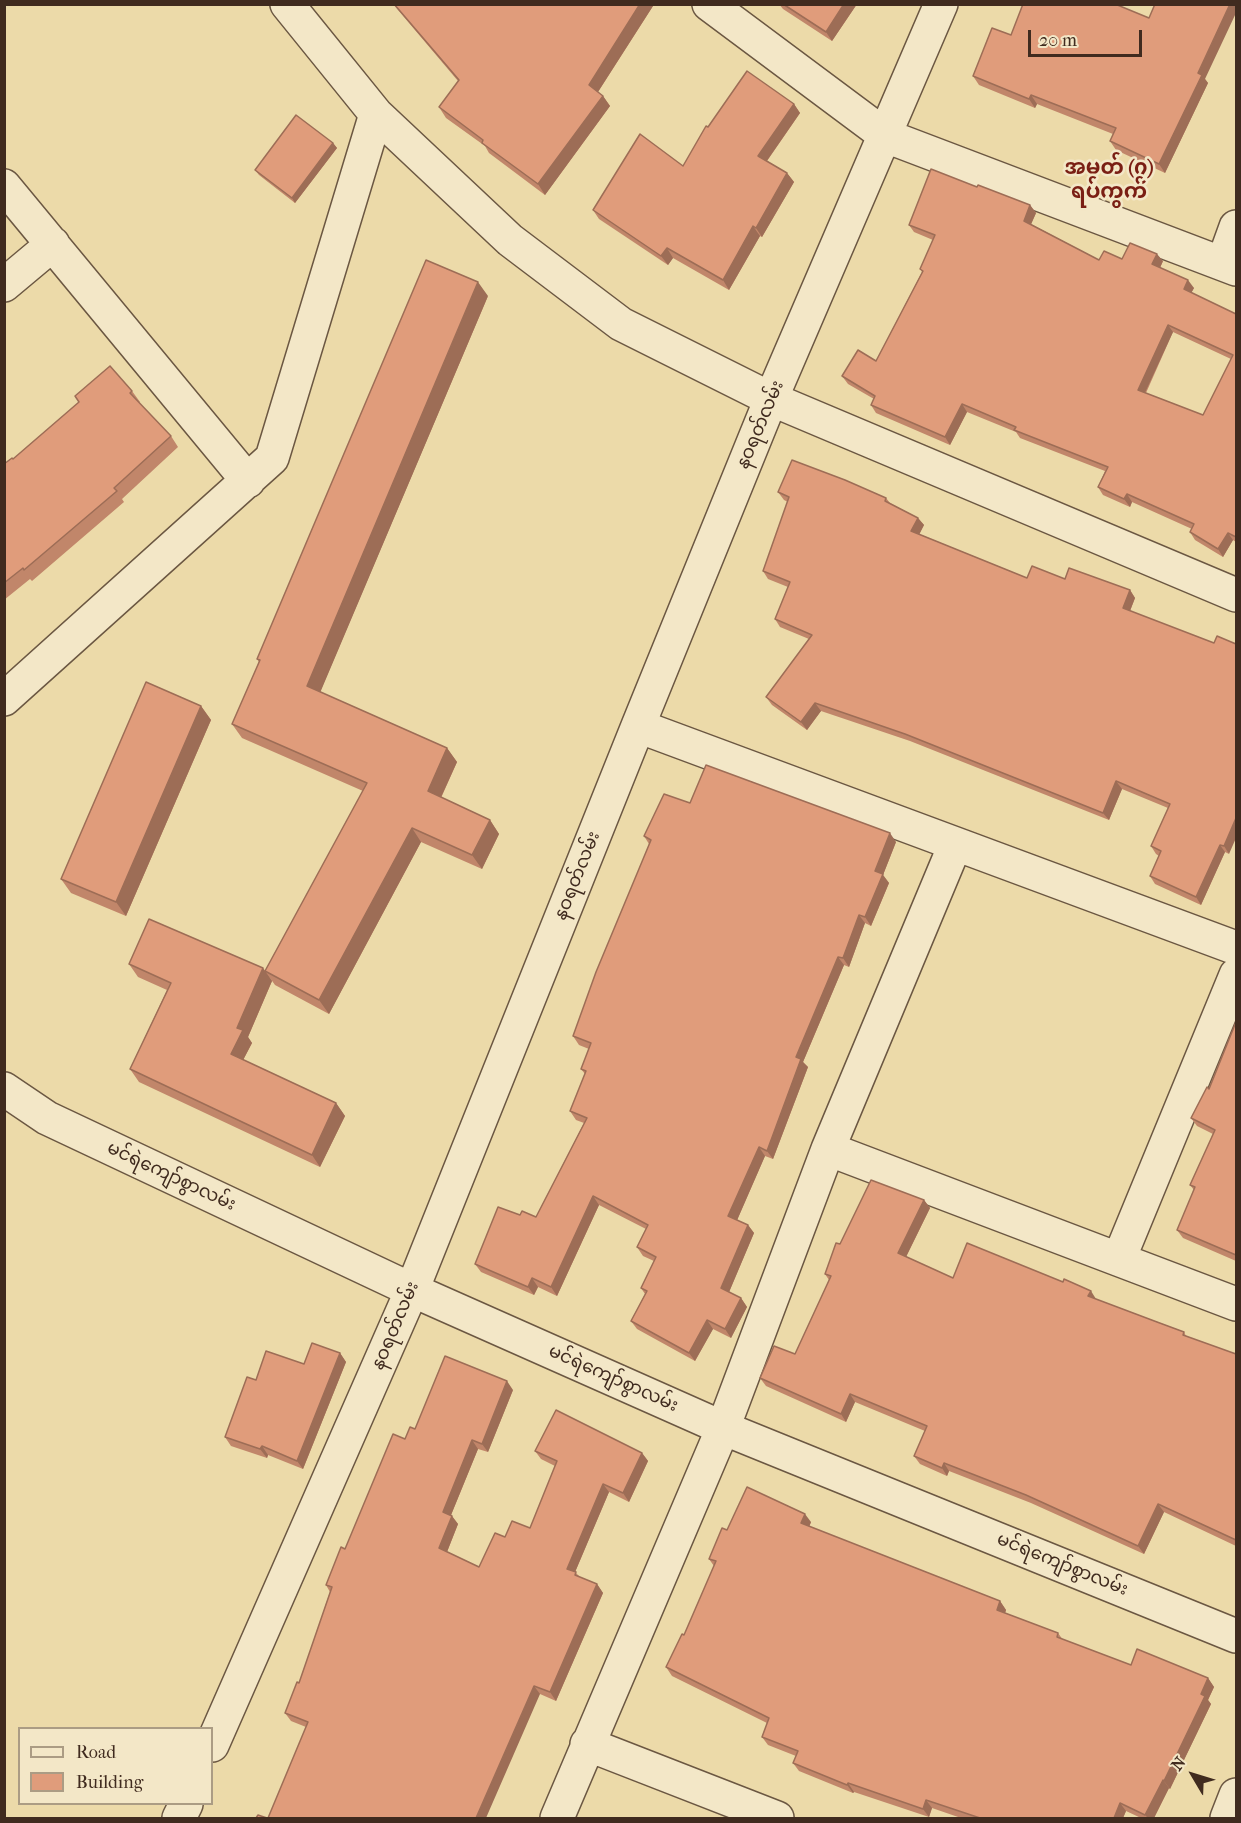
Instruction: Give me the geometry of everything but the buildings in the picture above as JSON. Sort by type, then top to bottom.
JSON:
[{"type":"street","points":[[287,4],[376,114],[510,240],[621,324],[771,399],[1236,595]]},
{"type":"street","points":[[709,4],[886,136],[1230,266],[1236,227]]},
{"type":"street","name":"နဝရတ်လမ်း","points":[[213,1743],[412,1290],[771,399],[941,4]]},
{"type":"street","points":[[4,699],[272,458],[376,114]]},
{"type":"street","points":[[4,186],[248,481]]},
{"type":"street","points":[[4,285],[53,244]]},
{"type":"street","points":[[638,726],[1236,948]]},
{"type":"street","points":[[557,1818],[723,1428],[828,1149],[955,845]]},
{"type":"street","points":[[1119,1259],[1236,975]]},
{"type":"street","name":"မင်ရဲကျော်စွာလမ်း","points":[[4,1089],[47,1118],[412,1290],[723,1428],[1236,1636]]},
{"type":"street","points":[[828,1149],[1236,1304]]},
{"type":"street","points":[[587,1744],[777,1818]]},
{"type":"street","points":[[1227,1818],[1236,1794]]},
{"type":"district","name":"အမှတ် (၇) ရပ်ကွက်","points":[[1109,181]]}]
